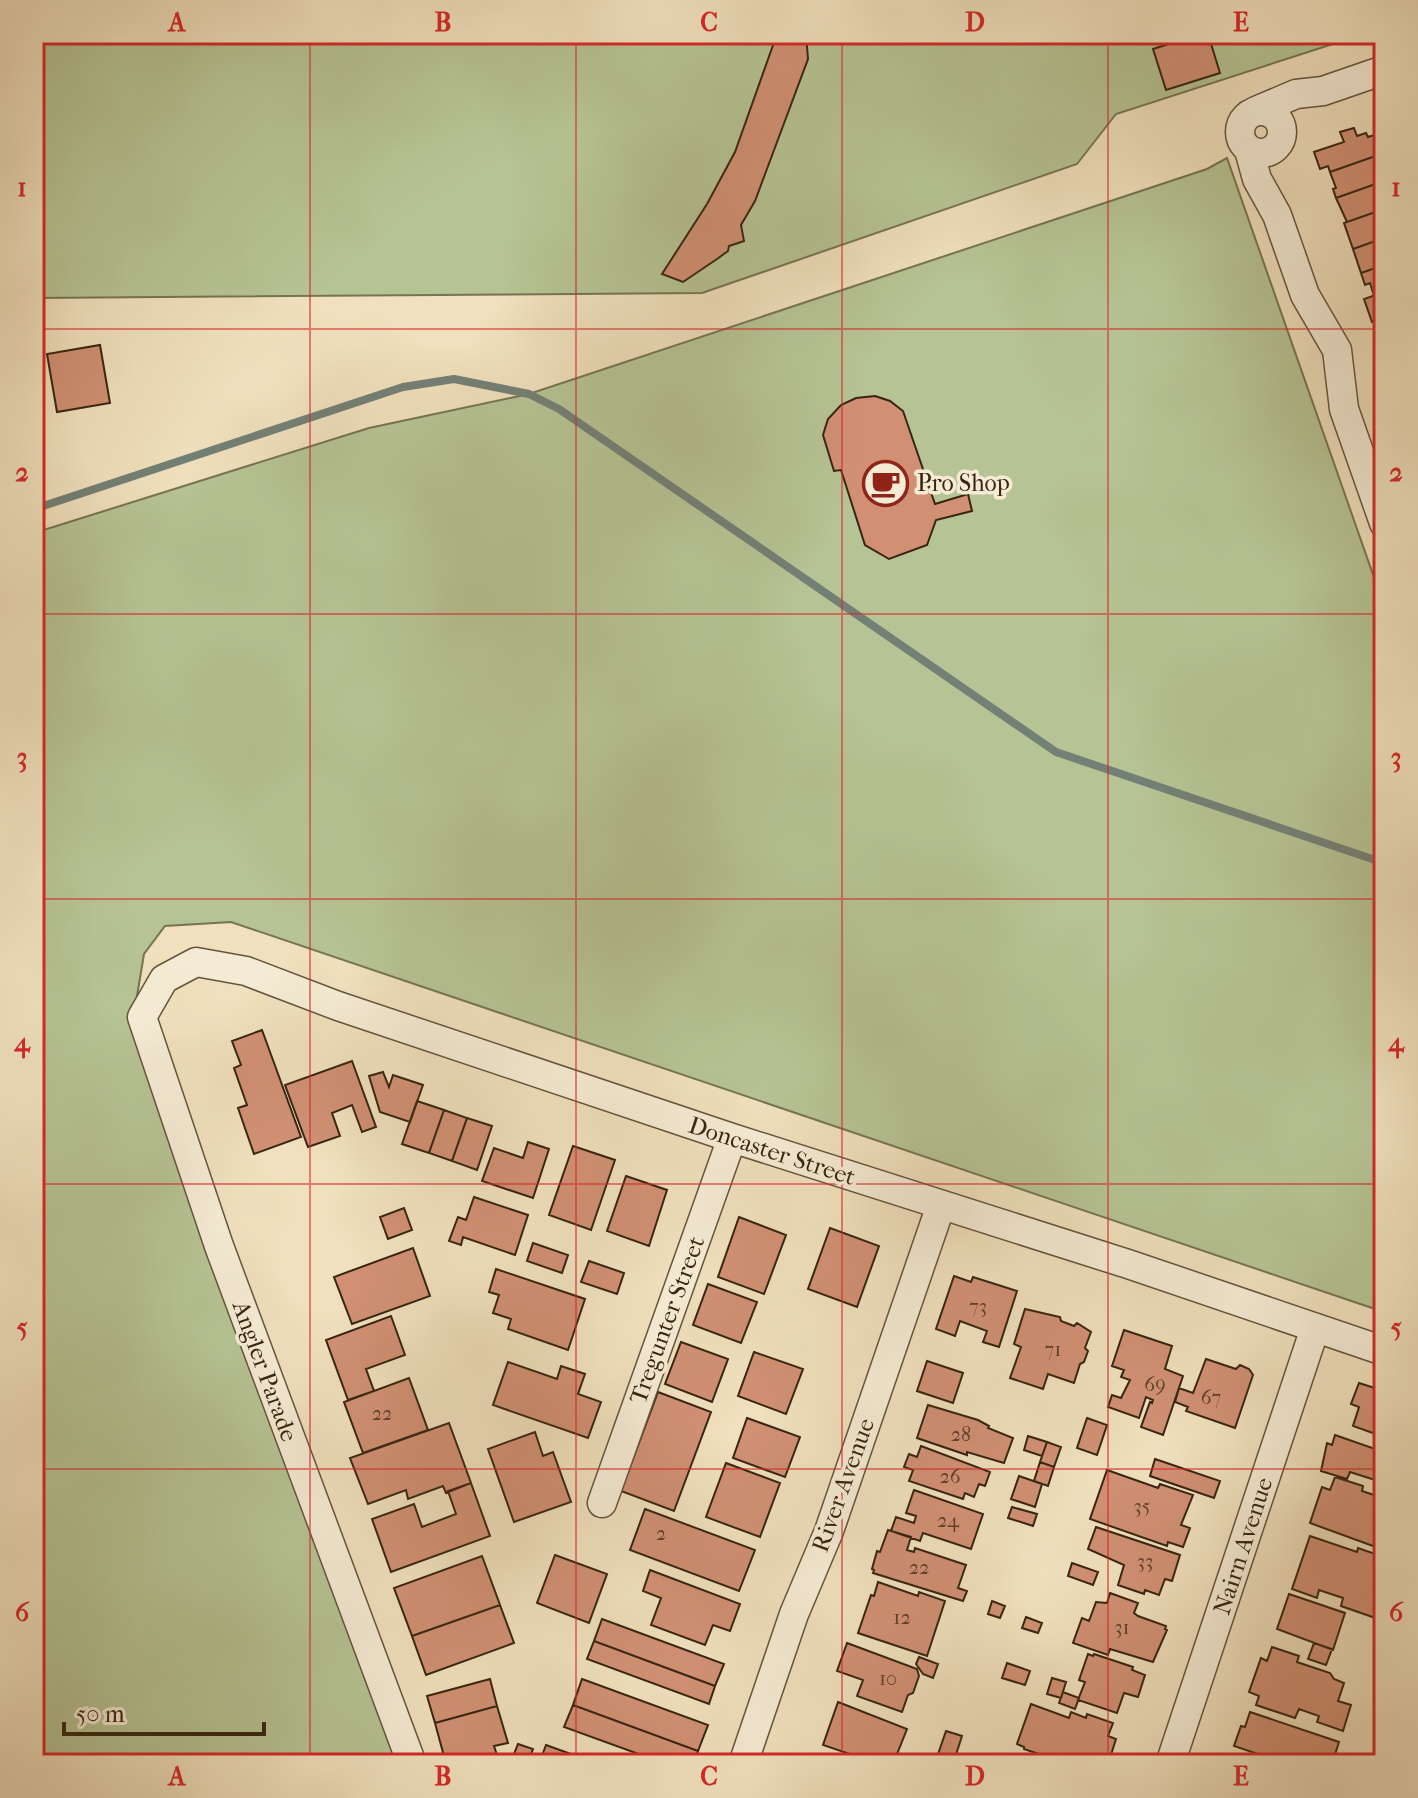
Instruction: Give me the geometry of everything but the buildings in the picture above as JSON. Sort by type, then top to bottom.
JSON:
[{"type":"street","points":[[1269,144],[1240,139],[1241,124],[1250,113],[1296,94],[1323,91],[1384,70]]},
{"type":"street","points":[[1269,144],[1323,91]]},
{"type":"street","points":[[1269,144],[1277,215],[1305,295],[1337,350],[1344,409],[1384,523]]},
{"type":"street","name":"Doncaster Street","points":[[164,979],[196,962],[246,971],[338,1006],[732,1138],[1128,1264],[1384,1351]]},
{"type":"street","name":"Angler Parade","points":[[164,979],[142,1017],[219,1246],[412,1764]]},
{"type":"street","name":"Tregunter Street","points":[[602,1503],[732,1138]]},
{"type":"street","name":"River Avenue","points":[[743,1764],[794,1614],[829,1531],[941,1205]]},
{"type":"street","name":"Nairn Avenue","points":[[1170,1764],[1315,1328]]},
{"type":"green space","points":[[34,34],[1364,34],[1116,114],[1077,164],[702,293],[34,298]]},
{"type":"green space","points":[[1227,158],[1384,606],[1384,1312],[231,922],[165,926],[144,954],[134,1014],[399,1764],[34,1764],[34,533],[369,428],[529,394],[1207,169]]},
{"type":"waterway","points":[[34,509],[403,387],[454,379],[529,394],[559,409],[1056,752],[1384,863]]},
{"type":"place","name":"Pro Shop","points":[[886,483]]}]
